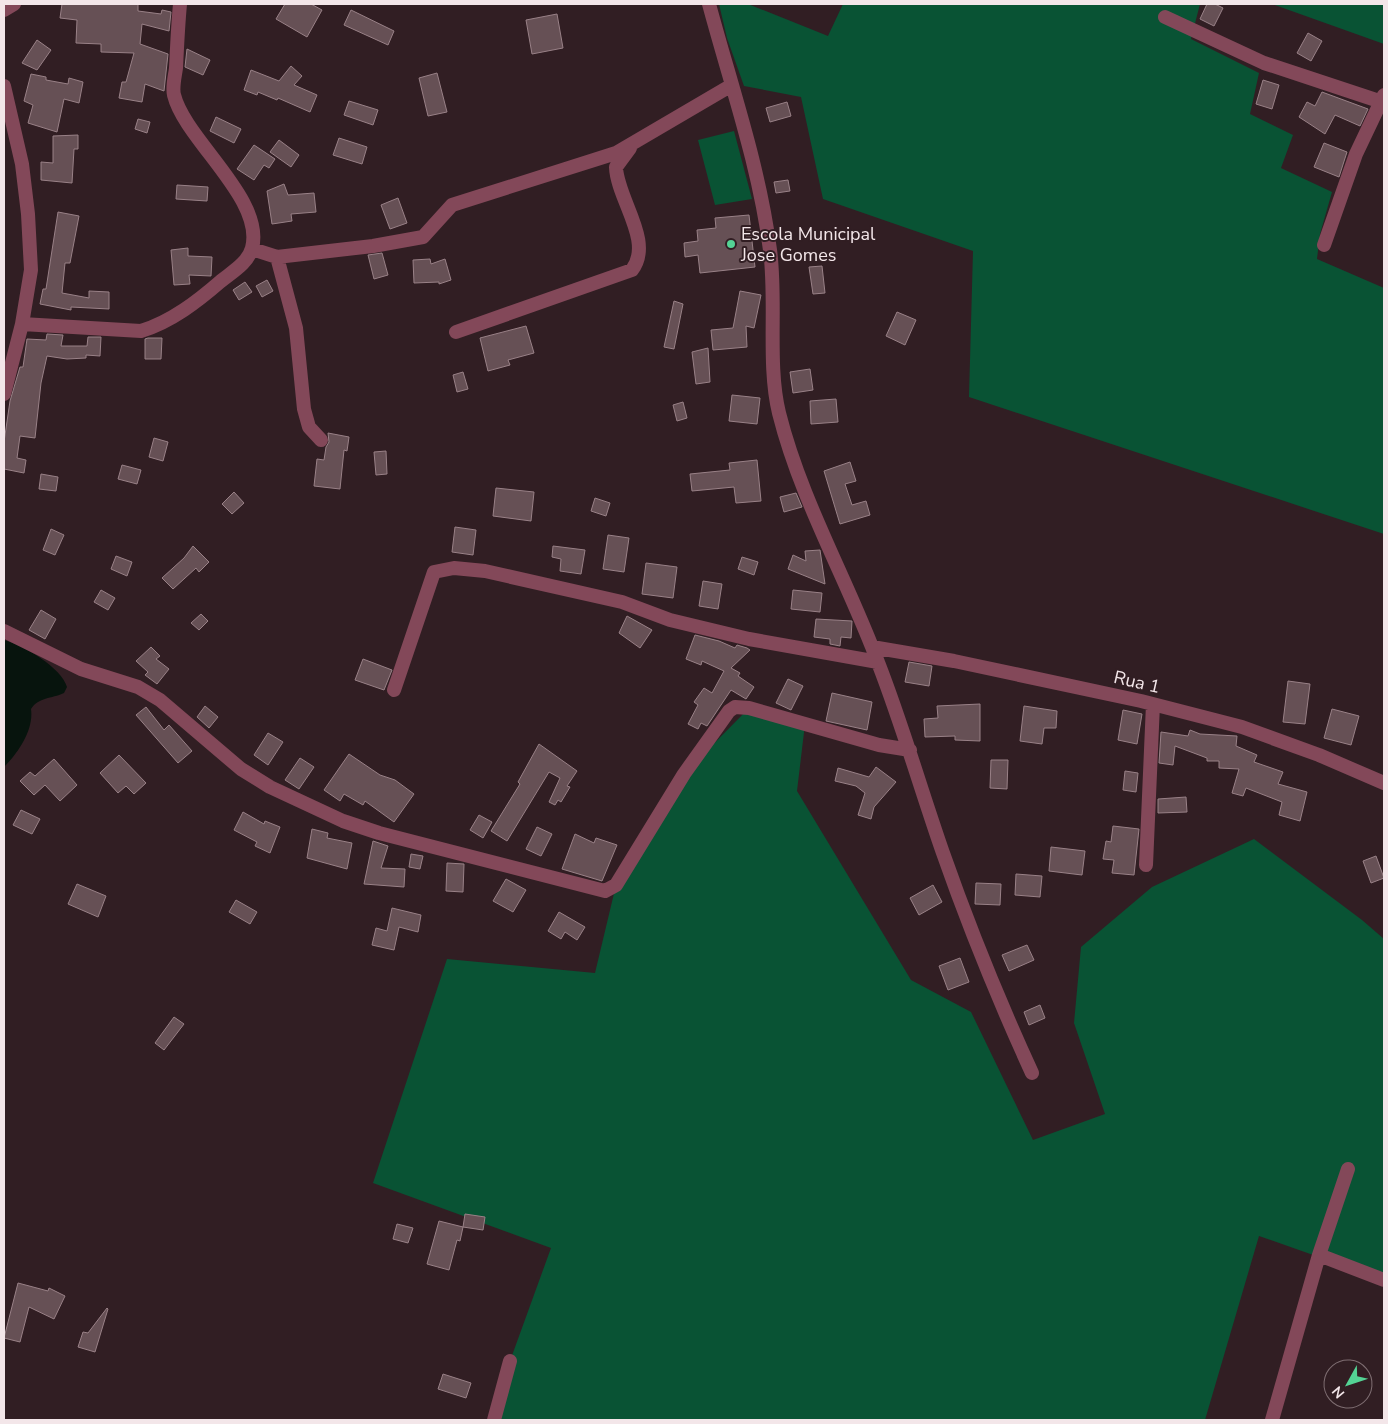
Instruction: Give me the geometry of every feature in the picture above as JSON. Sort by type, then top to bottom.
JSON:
[{"type":"street","points":[[4,10],[14,4]]},
{"type":"street","points":[[22,324],[141,332],[155,327],[207,293],[243,264],[252,249],[253,234],[247,213],[231,182],[190,127],[174,94],[180,4]]},
{"type":"street","points":[[709,4],[746,128],[764,206],[773,274],[774,373],[778,409],[788,449],[878,662],[910,750],[955,886],[997,997],[1032,1072]]},
{"type":"street","points":[[1165,17],[1264,63],[1383,99],[1356,154],[1324,245]]},
{"type":"street","points":[[252,249],[277,257],[373,246],[422,237],[429,233],[452,205],[616,153],[732,85]]},
{"type":"street","points":[[4,86],[22,164],[28,214],[31,270],[22,324],[4,394]]},
{"type":"street","points":[[456,332],[632,270],[638,262],[640,246],[618,182],[616,167],[632,145]]},
{"type":"street","points":[[277,257],[296,328],[304,409],[310,427],[321,440]]},
{"type":"street","points":[[394,690],[434,572],[454,568],[484,570],[565,588],[622,602],[670,620],[749,639],[878,662]]},
{"type":"street","points":[[4,631],[81,669],[138,687],[160,700],[248,773],[270,787],[343,821],[379,833],[605,891],[616,885],[684,774],[729,710],[749,708],[879,745],[910,750]]},
{"type":"street","name":"Rua 1","points":[[872,647],[954,661],[1152,704],[1242,727],[1319,755],[1384,783]]},
{"type":"street","points":[[1146,865],[1152,704]]},
{"type":"street","points":[[1272,1420],[1319,1255],[1348,1170]]},
{"type":"street","points":[[1319,1255],[1384,1280]]},
{"type":"street","points":[[494,1420],[510,1362]]},
{"type":"green space","points":[[719,4],[748,4],[828,36],[843,4],[1200,4],[1191,39],[1259,73],[1250,114],[1293,135],[1281,168],[1332,192],[1320,234],[1317,259],[1384,288],[1384,534],[969,397],[973,251],[823,199],[801,97],[744,86],[727,38]]},
{"type":"green space","points":[[1272,4],[1384,4],[1384,44]]},
{"type":"green space","points":[[734,131],[752,199],[715,205],[698,140]]},
{"type":"green space","points":[[749,708],[805,724],[797,791],[911,980],[971,1012],[1033,1140],[1105,1114],[1074,1023],[1081,947],[1152,887],[1254,839],[1362,920],[1384,939],[1384,1280],[1259,1236],[1205,1420],[495,1420],[510,1361],[551,1248],[373,1183],[447,959],[595,973],[616,885],[684,774]]},
{"type":"shaded area","points":[[4,640],[41,658],[58,672],[67,687],[64,693],[42,700],[34,705],[31,709],[30,725],[24,741],[4,767]]},
{"type":"building","points":[[62,4],[138,4],[138,11],[161,14],[162,10],[171,12],[169,31],[142,24],[140,44],[168,54],[164,91],[145,84],[142,102],[119,98],[122,82],[126,82],[134,53],[101,52],[101,44],[76,43],[77,20],[60,18]]},
{"type":"building","points":[[285,4],[311,4],[322,10],[307,37],[276,19]]},
{"type":"building","points":[[1207,4],[1215,4],[1223,8],[1214,26],[1200,19]]},
{"type":"building","points":[[351,10],[394,31],[388,45],[344,25]]},
{"type":"building","points":[[557,14],[563,48],[532,54],[526,20]]},
{"type":"building","points":[[1308,33],[1322,41],[1311,61],[1297,53]]},
{"type":"building","points":[[37,40],[51,50],[37,70],[22,63]]},
{"type":"building","points":[[187,49],[210,60],[203,75],[185,67]]},
{"type":"building","points":[[291,66],[302,76],[294,85],[317,95],[310,112],[278,98],[277,100],[258,92],[257,95],[244,90],[251,70],[279,81]]},
{"type":"building","points":[[437,73],[447,112],[428,116],[419,78]]},
{"type":"building","points":[[31,74],[46,77],[46,80],[68,84],[69,78],[83,82],[79,103],[64,99],[57,132],[28,123],[33,105],[24,101]]},
{"type":"building","points":[[1263,80],[1279,85],[1272,109],[1256,104]]},
{"type":"building","points":[[1322,92],[1368,109],[1360,126],[1335,115],[1325,134],[1299,117],[1307,102],[1315,106]]},
{"type":"building","points":[[349,101],[378,110],[373,125],[344,115]]},
{"type":"building","points":[[787,102],[791,116],[770,122],[766,108]]},
{"type":"building","points":[[216,117],[241,129],[234,143],[210,131]]},
{"type":"building","points":[[138,119],[150,122],[147,133],[135,129]]},
{"type":"building","points":[[78,135],[78,149],[74,149],[72,183],[41,180],[41,162],[53,163],[53,136]]},
{"type":"building","points":[[339,138],[367,147],[362,164],[333,155]]},
{"type":"building","points":[[279,140],[299,155],[291,167],[270,152]]},
{"type":"building","points":[[1324,143],[1347,152],[1339,177],[1314,167]]},
{"type":"building","points":[[254,145],[275,159],[269,168],[264,165],[254,180],[237,169]]},
{"type":"building","points":[[788,180],[790,191],[776,193],[774,182]]},
{"type":"building","points":[[284,184],[288,195],[314,193],[316,212],[291,214],[292,221],[272,224],[267,191]]},
{"type":"building","points":[[177,185],[208,187],[207,201],[176,199]]},
{"type":"building","points":[[398,198],[407,223],[390,229],[381,205]]},
{"type":"building","points":[[58,212],[79,216],[70,263],[65,263],[62,293],[89,298],[89,291],[109,292],[109,309],[71,307],[71,310],[40,304],[43,289],[46,289]]},
{"type":"building","points":[[749,215],[755,267],[700,273],[698,255],[685,257],[684,243],[698,241],[697,230],[716,228],[715,218]]},
{"type":"building","points":[[188,248],[188,256],[212,257],[211,276],[189,275],[190,284],[174,285],[171,250]]},
{"type":"building","points":[[382,253],[388,275],[374,279],[368,255]]},
{"type":"building","points":[[430,259],[431,264],[445,259],[451,280],[439,284],[439,282],[414,283],[413,260]]},
{"type":"building","points":[[822,266],[825,293],[813,294],[809,267]]},
{"type":"building","points":[[267,280],[273,291],[262,297],[256,286]]},
{"type":"building","points":[[245,282],[252,292],[239,300],[233,290]]},
{"type":"building","points":[[740,291],[761,295],[754,328],[746,326],[747,347],[713,350],[711,330],[733,328]]},
{"type":"building","points":[[674,301],[683,304],[674,349],[664,347]]},
{"type":"building","points":[[897,312],[916,320],[905,345],[886,336]]},
{"type":"building","points":[[526,326],[534,353],[508,360],[510,365],[488,371],[480,338]]},
{"type":"building","points":[[47,334],[63,335],[61,346],[87,346],[88,337],[101,337],[100,356],[86,355],[86,358],[67,359],[47,356],[41,383],[35,438],[20,436],[17,458],[26,460],[24,473],[4,469],[4,442],[10,401],[20,367],[23,367],[27,339],[46,340]]},
{"type":"building","points":[[162,338],[161,359],[145,359],[145,339]]},
{"type":"building","points":[[708,348],[710,382],[696,384],[692,352]]},
{"type":"building","points":[[810,369],[813,390],[793,393],[790,372]]},
{"type":"building","points":[[463,372],[468,389],[457,392],[453,375]]},
{"type":"building","points":[[732,395],[760,398],[757,424],[729,421]]},
{"type":"building","points":[[836,399],[838,422],[811,424],[810,401]]},
{"type":"building","points":[[683,402],[687,418],[677,421],[673,405]]},
{"type":"building","points":[[328,433],[349,437],[347,451],[344,450],[340,489],[314,486],[317,459],[324,460],[326,447],[329,442]]},
{"type":"building","points":[[154,438],[168,442],[163,461],[149,457]]},
{"type":"building","points":[[386,451],[387,474],[376,475],[374,452]]},
{"type":"building","points":[[757,460],[761,501],[736,503],[734,487],[692,491],[690,474],[730,470],[729,463]]},
{"type":"building","points":[[850,462],[856,481],[845,484],[852,505],[866,501],[870,515],[840,524],[824,471]]},
{"type":"building","points":[[122,465],[141,470],[137,484],[118,479]]},
{"type":"building","points":[[41,474],[58,477],[56,491],[39,489]]},
{"type":"building","points":[[496,488],[534,492],[531,521],[493,516]]},
{"type":"building","points":[[234,492],[244,503],[232,514],[222,504]]},
{"type":"building","points":[[796,493],[802,507],[784,512],[780,497]]},
{"type":"building","points":[[595,498],[610,503],[606,516],[591,511]]},
{"type":"building","points":[[455,527],[476,530],[473,555],[452,552]]},
{"type":"building","points":[[51,529],[64,535],[55,555],[43,550]]},
{"type":"building","points":[[608,535],[629,538],[624,572],[603,569]]},
{"type":"building","points":[[193,546],[209,562],[199,572],[196,568],[173,589],[162,578],[184,558]]},
{"type":"building","points":[[553,546],[585,550],[581,574],[560,571],[561,559],[552,557]]},
{"type":"building","points":[[820,550],[825,584],[788,569],[793,555],[806,561],[805,551]]},
{"type":"building","points":[[116,556],[132,562],[127,576],[111,569]]},
{"type":"building","points":[[742,557],[758,562],[754,575],[738,569]]},
{"type":"building","points":[[646,563],[677,567],[673,598],[642,594]]},
{"type":"building","points":[[703,581],[722,584],[718,609],[699,606]]},
{"type":"building","points":[[101,590],[115,598],[108,610],[94,602]]},
{"type":"building","points":[[793,590],[822,593],[820,612],[791,609]]},
{"type":"building","points":[[41,610],[56,619],[45,639],[29,630]]},
{"type":"building","points":[[201,614],[208,621],[199,630],[191,623]]},
{"type":"building","points":[[627,616],[652,630],[640,648],[619,633]]},
{"type":"building","points":[[816,619],[852,621],[851,638],[841,637],[840,646],[830,644],[830,639],[814,637]]},
{"type":"building","points":[[695,635],[719,641],[735,648],[737,645],[750,650],[731,668],[740,673],[738,676],[754,687],[746,699],[731,690],[707,726],[701,723],[698,729],[688,724],[698,705],[694,702],[704,688],[712,693],[724,671],[702,661],[701,665],[686,659]]},
{"type":"building","points":[[151,647],[160,656],[156,659],[169,669],[157,684],[145,675],[148,672],[136,661]]},
{"type":"building","points":[[363,659],[392,670],[384,690],[355,680]]},
{"type":"building","points":[[909,662],[932,666],[929,686],[905,682]]},
{"type":"building","points":[[788,679],[803,686],[791,710],[776,703]]},
{"type":"building","points":[[1288,681],[1310,684],[1305,724],[1283,722]]},
{"type":"building","points":[[832,693],[872,702],[867,730],[826,721]]},
{"type":"building","points":[[980,704],[980,741],[955,740],[955,736],[925,737],[924,719],[938,718],[937,706]]},
{"type":"building","points":[[205,706],[218,717],[209,728],[197,717]]},
{"type":"building","points":[[1024,706],[1057,711],[1056,728],[1044,728],[1042,744],[1020,741]]},
{"type":"building","points":[[146,707],[164,730],[169,725],[192,751],[178,763],[136,715]]},
{"type":"building","points":[[1332,709],[1359,716],[1351,745],[1324,738]]},
{"type":"building","points":[[1123,710],[1142,714],[1137,744],[1118,740]]},
{"type":"building","points":[[1190,730],[1200,734],[1237,736],[1236,746],[1257,755],[1254,762],[1283,772],[1278,784],[1307,792],[1300,821],[1279,815],[1282,802],[1246,788],[1243,796],[1232,793],[1239,769],[1219,768],[1219,761],[1207,761],[1207,758],[1175,746],[1173,765],[1159,763],[1161,732],[1188,736]]},
{"type":"building","points":[[268,733],[283,742],[268,765],[254,755]]},
{"type":"building","points":[[539,744],[577,771],[567,786],[570,787],[561,802],[558,800],[555,805],[549,802],[560,778],[549,772],[507,841],[491,831],[520,784],[518,782]]},
{"type":"building","points":[[349,754],[380,775],[395,780],[414,794],[394,822],[365,801],[363,805],[344,794],[340,801],[324,790]]},
{"type":"building","points":[[119,755],[146,783],[134,794],[126,786],[118,793],[100,773]]},
{"type":"building","points":[[300,758],[314,767],[299,789],[285,780]]},
{"type":"building","points":[[54,759],[77,785],[60,801],[45,785],[34,795],[20,781],[30,772],[35,776]]},
{"type":"building","points":[[991,760],[1008,760],[1007,789],[990,788]]},
{"type":"building","points":[[876,767],[896,782],[874,807],[871,819],[858,815],[865,793],[856,786],[835,781],[838,768],[869,777]]},
{"type":"building","points":[[1125,771],[1138,773],[1136,792],[1123,790]]},
{"type":"building","points":[[1186,797],[1187,812],[1158,813],[1158,799]]},
{"type":"building","points":[[21,810],[40,819],[32,834],[13,825]]},
{"type":"building","points":[[243,812],[264,824],[265,821],[280,827],[270,853],[255,846],[257,842],[234,830]]},
{"type":"building","points":[[479,815],[492,822],[483,838],[470,830]]},
{"type":"building","points":[[1113,826],[1139,829],[1134,875],[1112,873],[1114,860],[1103,859],[1106,841],[1111,842]]},
{"type":"building","points":[[537,827],[552,834],[541,856],[526,849]]},
{"type":"building","points":[[312,829],[328,833],[327,838],[352,843],[347,869],[307,858]]},
{"type":"building","points":[[575,834],[594,843],[596,838],[617,845],[602,881],[562,869]]},
{"type":"building","points":[[373,841],[388,846],[381,868],[405,869],[404,887],[364,884]]},
{"type":"building","points":[[1051,847],[1085,851],[1082,875],[1049,871]]},
{"type":"building","points":[[411,854],[423,856],[420,869],[409,867]]},
{"type":"building","points":[[1376,856],[1384,878],[1371,883],[1363,861]]},
{"type":"building","points":[[447,863],[464,864],[463,892],[446,891]]},
{"type":"building","points":[[1016,874],[1042,876],[1040,897],[1015,895]]},
{"type":"building","points":[[506,879],[526,890],[513,912],[493,901]]},
{"type":"building","points":[[976,883],[1001,884],[1000,905],[975,904]]},
{"type":"building","points":[[77,884],[106,896],[98,917],[68,904]]},
{"type":"building","points":[[933,885],[942,902],[919,915],[910,898]]},
{"type":"building","points":[[236,900],[257,912],[250,924],[229,912]]},
{"type":"building","points":[[392,908],[421,915],[418,932],[399,927],[394,950],[372,945],[376,928],[387,931]]},
{"type":"building","points":[[559,912],[585,927],[577,940],[565,932],[561,939],[548,931]]},
{"type":"building","points":[[1027,945],[1034,960],[1009,971],[1002,955]]},
{"type":"building","points":[[960,958],[969,982],[948,990],[939,966]]},
{"type":"building","points":[[1040,1005],[1045,1018],[1029,1025],[1024,1012]]},
{"type":"building","points":[[174,1017],[184,1024],[164,1050],[155,1043]]},
{"type":"building","points":[[465,1214],[485,1217],[483,1230],[463,1227]]},
{"type":"building","points":[[439,1221],[463,1227],[460,1241],[457,1240],[449,1270],[427,1264]]},
{"type":"building","points":[[397,1224],[413,1228],[408,1243],[393,1239]]},
{"type":"building","points":[[18,1283],[48,1291],[49,1288],[65,1296],[54,1319],[29,1307],[20,1342],[4,1338]]},
{"type":"building","points":[[107,1308],[95,1352],[78,1347],[83,1332],[88,1333]]},
{"type":"building","points":[[443,1374],[471,1383],[466,1398],[438,1389]]},
{"type":"place","name":"Escola Municipal Jose Gomes","points":[[731,244]]}]
